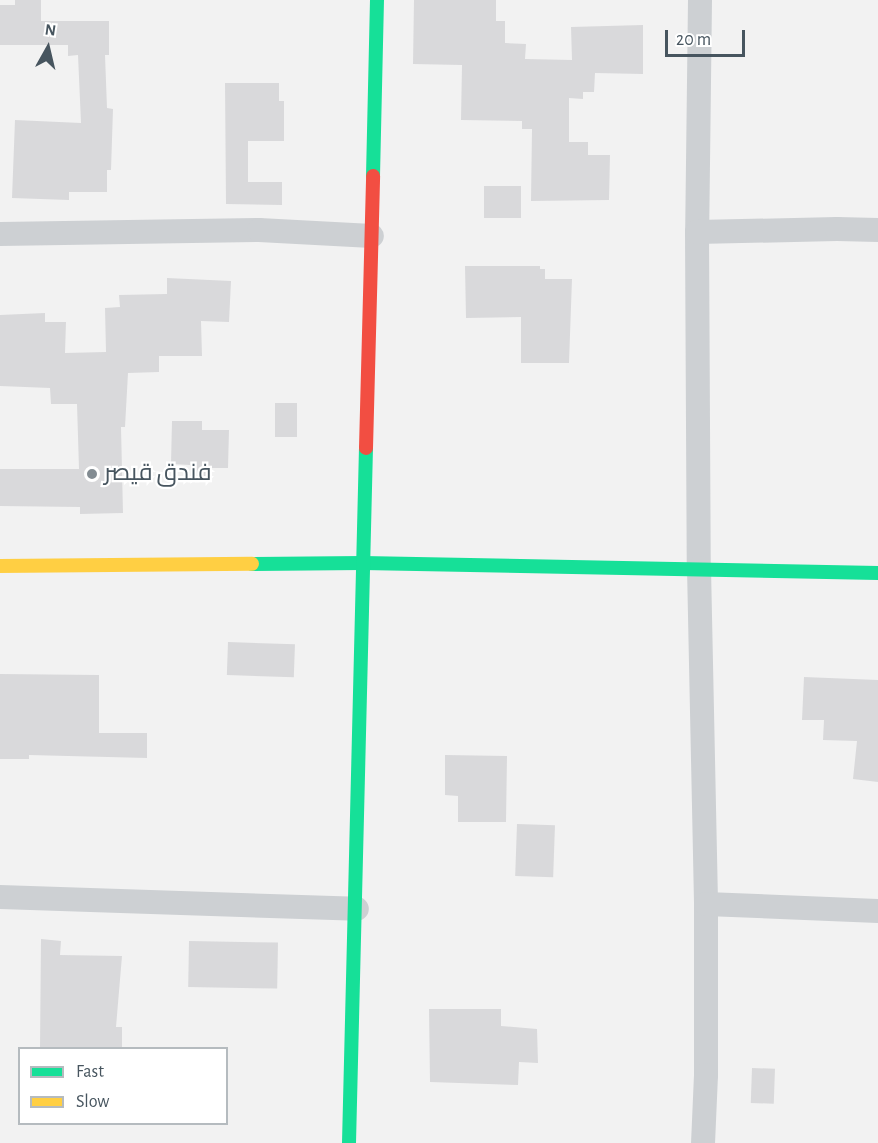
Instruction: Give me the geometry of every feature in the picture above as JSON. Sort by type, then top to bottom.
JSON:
[{"type":"street","points":[[349,1143],[357,909],[377,0]]},
{"type":"street","points":[[700,0],[697,232],[699,568],[706,904],[706,1074],[703,1143]]},
{"type":"street","points":[[697,232],[837,228],[878,230]]},
{"type":"street","points":[[0,234],[259,230],[372,236]]},
{"type":"street","points":[[0,566],[363,563],[878,573]]},
{"type":"street","points":[[0,897],[357,909]]},
{"type":"street","points":[[706,904],[878,911]]},
{"type":"building","points":[[15,0],[41,0],[41,21],[109,21],[109,55],[105,55],[107,108],[113,109],[111,170],[107,170],[107,192],[69,192],[69,200],[12,198],[15,120],[81,123],[78,55],[68,56],[68,45],[0,45],[0,5],[15,5]]},
{"type":"building","points":[[414,0],[496,0],[496,21],[505,21],[505,43],[526,44],[525,59],[572,60],[571,27],[643,25],[643,74],[595,73],[594,92],[583,92],[583,99],[569,98],[569,142],[588,142],[588,155],[610,155],[609,200],[531,201],[532,129],[522,129],[522,121],[461,120],[462,65],[413,64]]},
{"type":"building","points":[[225,83],[279,83],[279,101],[284,101],[284,141],[248,141],[248,182],[282,182],[282,205],[226,204]]},
{"type":"building","points":[[484,186],[521,186],[521,218],[484,218]]},
{"type":"building","points":[[465,266],[540,266],[540,269],[545,269],[545,279],[572,279],[569,363],[521,363],[521,317],[466,318]]},
{"type":"building","points":[[167,278],[231,281],[229,322],[201,321],[202,356],[159,356],[159,372],[128,373],[125,427],[121,427],[123,513],[80,514],[80,507],[0,506],[0,469],[79,469],[77,404],[51,404],[50,388],[0,386],[0,315],[45,313],[45,322],[66,322],[65,353],[106,352],[105,308],[120,307],[119,295],[167,294]]},
{"type":"building","points":[[275,403],[297,403],[297,437],[275,437]]},
{"type":"building","points":[[172,421],[202,421],[202,430],[229,430],[228,468],[210,468],[210,478],[190,477],[190,465],[171,464]]},
{"type":"building","points":[[228,642],[295,644],[294,677],[227,675]]},
{"type":"building","points":[[0,674],[99,675],[99,733],[147,733],[147,758],[29,755],[29,759],[0,759]]},
{"type":"building","points":[[804,677],[878,680],[878,782],[853,779],[857,741],[823,740],[824,720],[802,720]]},
{"type":"building","points":[[445,755],[507,756],[506,822],[458,822],[458,796],[445,795]]},
{"type":"building","points":[[517,824],[555,825],[553,877],[515,876]]},
{"type":"building","points":[[41,939],[61,941],[60,955],[122,956],[116,1027],[122,1027],[122,1047],[40,1047]]},
{"type":"building","points":[[189,941],[278,943],[277,989],[188,987]]},
{"type":"building","points":[[429,1009],[501,1009],[501,1026],[537,1029],[538,1063],[519,1062],[518,1085],[430,1082]]},
{"type":"building","points":[[752,1068],[775,1069],[774,1104],[751,1103]]},
{"type":"traffic: fast","points":[[373,176],[377,0]]},
{"type":"traffic: fast","points":[[349,1143],[366,448]]},
{"type":"traffic: fast","points":[[252,564],[363,563],[878,573]]},
{"type":"traffic: slow","points":[[0,566],[252,564]]},
{"type":"traffic: jam","points":[[366,448],[373,176]]},
{"type":"place","name":"فندق قيصر","points":[[92,474]]}]
